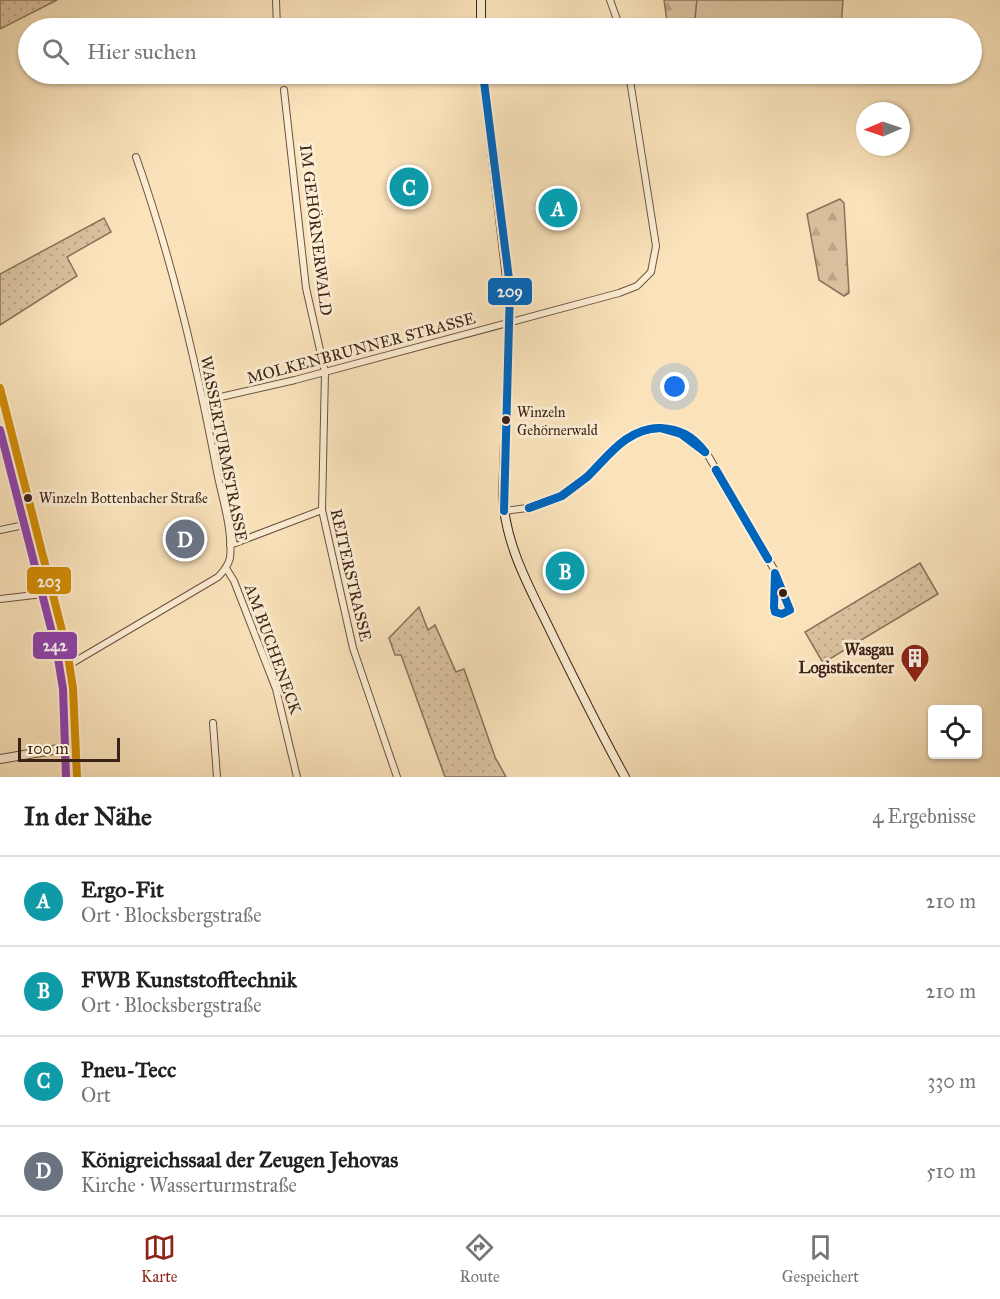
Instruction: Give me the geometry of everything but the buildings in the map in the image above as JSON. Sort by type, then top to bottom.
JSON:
[{"type":"main road","points":[[480,18],[481,0]]},
{"type":"main road","points":[[484,84],[508,270],[510,322],[504,511],[515,558],[592,717],[625,777]]},
{"type":"street","points":[[276,0],[277,18]]},
{"type":"street","points":[[610,0],[616,18]]},
{"type":"street","name":"MOLKENBRUNNER STRASSE","points":[[203,401],[325,372],[620,293],[637,286],[654,266],[656,246],[630,84]]},
{"type":"street","name":"IM GEHÖRNERWALD","points":[[284,90],[306,288],[325,372]]},
{"type":"street","name":"WASSERTURMSTRASSE","points":[[136,157],[167,256],[203,401],[230,545],[226,568]]},
{"type":"street","name":"REITERSTRASSE","points":[[325,372],[321,510],[353,648],[397,777]]},
{"type":"street","points":[[0,388],[69,665],[77,777]]},
{"type":"street","points":[[504,511],[535,507],[559,498],[581,483],[629,436],[651,429],[670,429],[693,438],[709,457],[775,571]]},
{"type":"street","points":[[230,545],[321,510]]},
{"type":"street","points":[[0,530],[34,523]]},
{"type":"street","points":[[69,665],[218,577],[226,568]]},
{"type":"street","name":"AM BUCHENECK","points":[[226,568],[234,581],[276,689],[297,777]]},
{"type":"street","points":[[0,599],[52,593]]},
{"type":"street","points":[[213,723],[217,777]]},
{"type":"street","points":[[0,759],[76,746]]},
{"type":"green space","points":[[0,0],[57,0],[18,18],[0,29]]},
{"type":"green space","points":[[664,0],[697,0],[695,18],[667,18]]},
{"type":"green space","points":[[697,0],[843,0],[842,18],[695,18]]},
{"type":"green space","points":[[840,199],[844,203],[849,293],[844,296],[819,280],[807,214]]},
{"type":"green space","points":[[104,218],[111,232],[67,257],[77,276],[0,325],[0,274]]},
{"type":"green space","points":[[920,563],[938,594],[823,663],[805,632]]},
{"type":"green space","points":[[419,607],[428,630],[435,625],[456,672],[464,669],[495,757],[506,777],[445,777],[401,655],[395,655],[389,638]]},
{"type":"transit line","name":"209","points":[[484,84],[510,287],[504,511]]},
{"type":"transit line","name":"203","points":[[0,388],[67,650],[73,688],[77,777]]},
{"type":"transit line","name":"209","points":[[587,477],[628,438],[648,429],[660,428]]},
{"type":"transit line","name":"209","points":[[587,477],[628,438],[637,433],[660,428]]},
{"type":"transit line","name":"209","points":[[660,428],[681,434],[705,452]]},
{"type":"transit line","name":"209","points":[[660,428],[686,434],[705,452]]},
{"type":"transit line","name":"242","points":[[0,430],[57,652],[63,689],[66,777]]},
{"type":"transit line","name":"209","points":[[716,470],[768,559]]},
{"type":"transit line","name":"209","points":[[716,470],[768,559]]},
{"type":"transit line","name":"209","points":[[529,508],[561,496],[587,477]]},
{"type":"transit line","name":"209","points":[[529,508],[562,496],[587,477]]},
{"type":"transit line","name":"209","points":[[775,573],[790,610],[782,614],[775,612],[774,607],[775,573]]},
{"type":"place","name":"Pneu-Tecc","points":[[409,187]]},
{"type":"place","name":"Ergo-Fit","points":[[558,208]]},
{"type":"place","name":"Winzeln Gehörnerwald","points":[[506,420]]},
{"type":"place","name":"Winzeln Bottenbacher Straße","points":[[28,498]]},
{"type":"place","name":"Königreichssaal der Zeugen Jehovas","points":[[185,539]]},
{"type":"place","name":"FWB Kunststofftechnik","points":[[565,571]]},
{"type":"place","name":"Wasgau Logistikcenter","points":[[915,684]]}]
